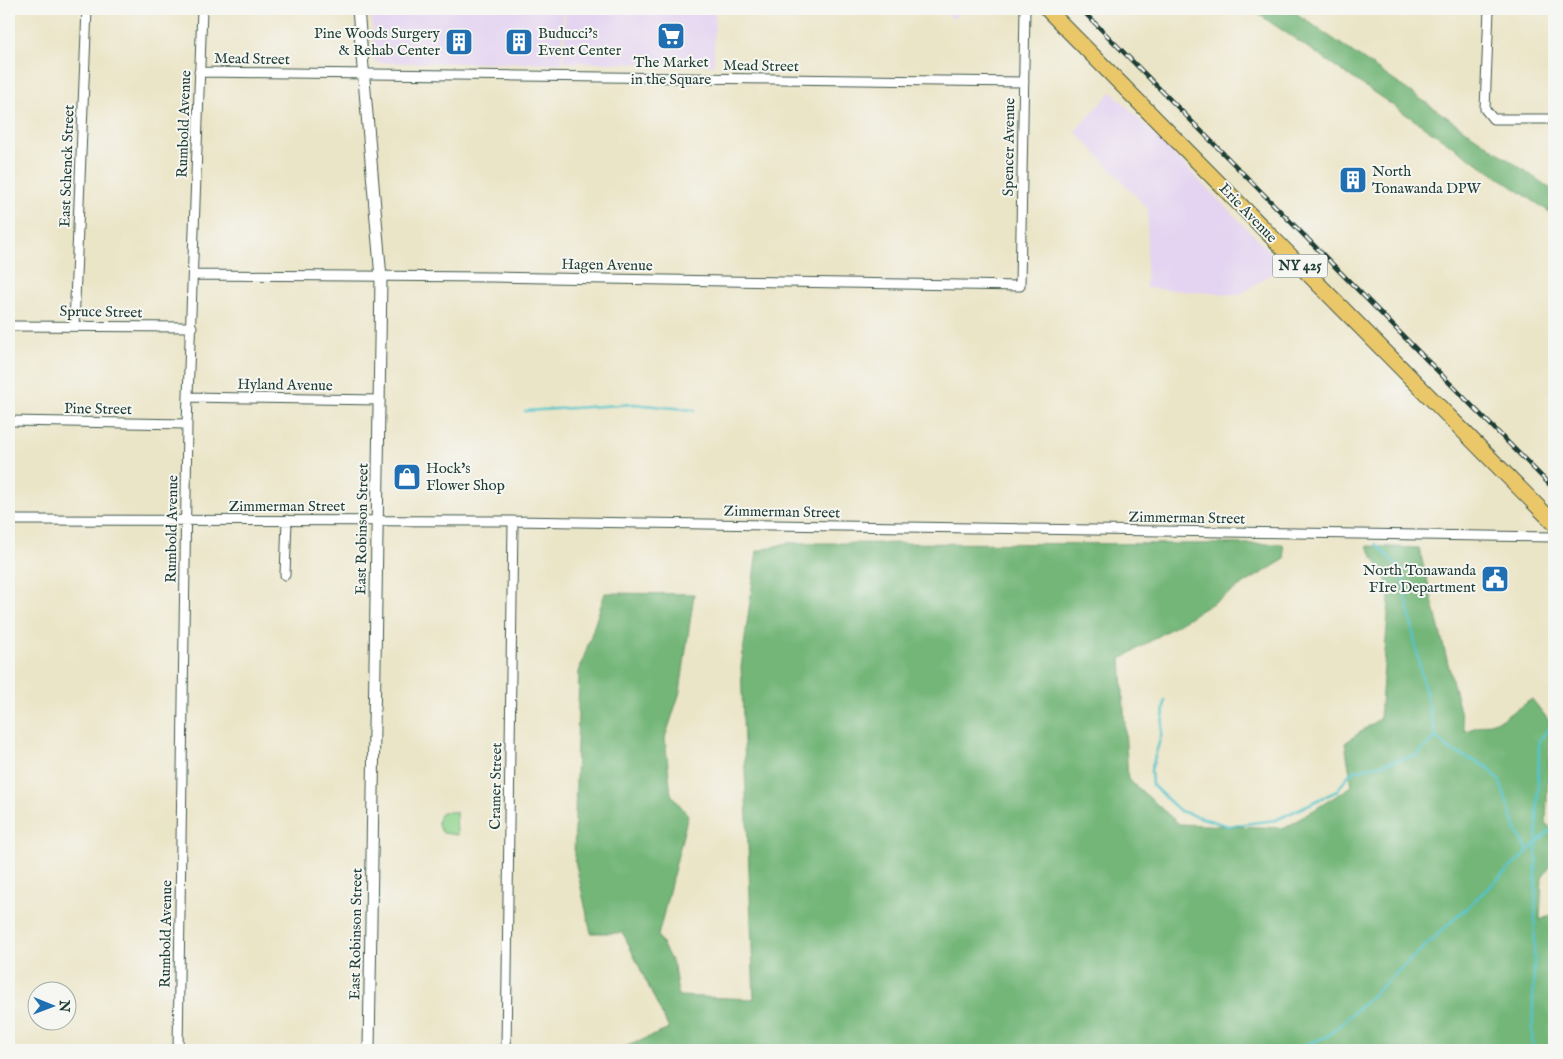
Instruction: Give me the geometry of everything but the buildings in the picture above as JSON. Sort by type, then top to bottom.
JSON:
[{"type":"main road","name":"Erie Avenue","points":[[1047,9],[1554,523]]},
{"type":"street","name":"East Schenck Street","points":[[74,325],[87,9]]},
{"type":"street","name":"Rumbold Avenue","points":[[178,1050],[187,424],[194,275],[202,9]]},
{"type":"street","name":"East Robinson Street","points":[[358,9],[381,278],[369,1050]]},
{"type":"street","name":"Spencer Avenue","points":[[1020,286],[1025,9]]},
{"type":"street","points":[[1489,9],[1485,109],[1492,119],[1554,119]]},
{"type":"street","name":"Mead Street","points":[[199,72],[1024,82]]},
{"type":"street","name":"Hagen Avenue","points":[[194,275],[381,278],[493,277],[1020,286]]},
{"type":"street","name":"Spruce Street","points":[[9,326],[192,327]]},
{"type":"street","name":"Hyland Avenue","points":[[189,397],[380,400]]},
{"type":"street","name":"Pine Street","points":[[9,421],[187,424]]},
{"type":"street","name":"Zimmerman Street","points":[[9,520],[513,521],[1554,537]]},
{"type":"street","points":[[285,575],[287,520]]},
{"type":"street","name":"Cramer Street","points":[[506,1050],[513,521]]},
{"type":"shaded area","points":[[233,9],[346,9],[346,14]]},
{"type":"shaded area","points":[[371,9],[563,9],[562,63],[375,63]]},
{"type":"shaded area","points":[[565,9],[715,9],[714,65],[564,62]]},
{"type":"shaded area","points":[[942,9],[963,9],[953,19]]},
{"type":"shaded area","points":[[1112,91],[1284,266],[1239,295],[1146,288],[1148,209],[1075,131]]},
{"type":"green space","points":[[1251,9],[1290,9],[1554,191],[1554,215]]},
{"type":"green space","points":[[787,543],[1283,544],[1285,559],[1121,659],[1128,779],[1179,824],[1285,828],[1352,786],[1345,743],[1380,718],[1390,588],[1367,546],[1419,548],[1465,731],[1502,719],[1532,699],[1550,722],[1546,823],[1554,832],[1554,861],[1542,878],[1540,920],[1554,914],[1554,1050],[617,1050],[669,1029],[623,933],[591,933],[574,856],[579,672],[605,593],[694,594],[680,692],[665,738],[671,794],[688,815],[658,936],[674,966],[678,996],[754,999],[741,667],[757,551]]},
{"type":"green space","points":[[442,812],[456,812],[457,835],[443,833],[441,830],[438,820]]},
{"type":"waterway","points":[[525,411],[634,404],[695,410]]},
{"type":"waterway","points":[[1376,544],[1401,570],[1421,673],[1436,737],[1449,749],[1489,768],[1500,782],[1517,832],[1528,850]]},
{"type":"waterway","points":[[1165,700],[1161,736],[1151,770],[1152,785],[1180,811],[1228,826],[1276,820],[1337,791],[1351,772],[1417,755],[1436,737]]},
{"type":"waterway","points":[[1532,1050],[1539,740],[1549,728]]},
{"type":"waterway","points":[[1292,1050],[1328,1036],[1554,827]]},
{"type":"railway","points":[[1081,9],[1554,489]]},
{"type":"place","name":"The Market in the Square","points":[[671,36]]},
{"type":"place","name":"Pine Woods Surgery & Rehab Center","points":[[459,42]]},
{"type":"place","name":"Buducci's Event Center","points":[[519,42]]},
{"type":"place","name":"North Tonawanda DPW","points":[[1353,180]]},
{"type":"place","name":"Hock's Flower Shop","points":[[407,477]]},
{"type":"place","name":"North Tonawanda FIre Department","points":[[1495,579]]}]
